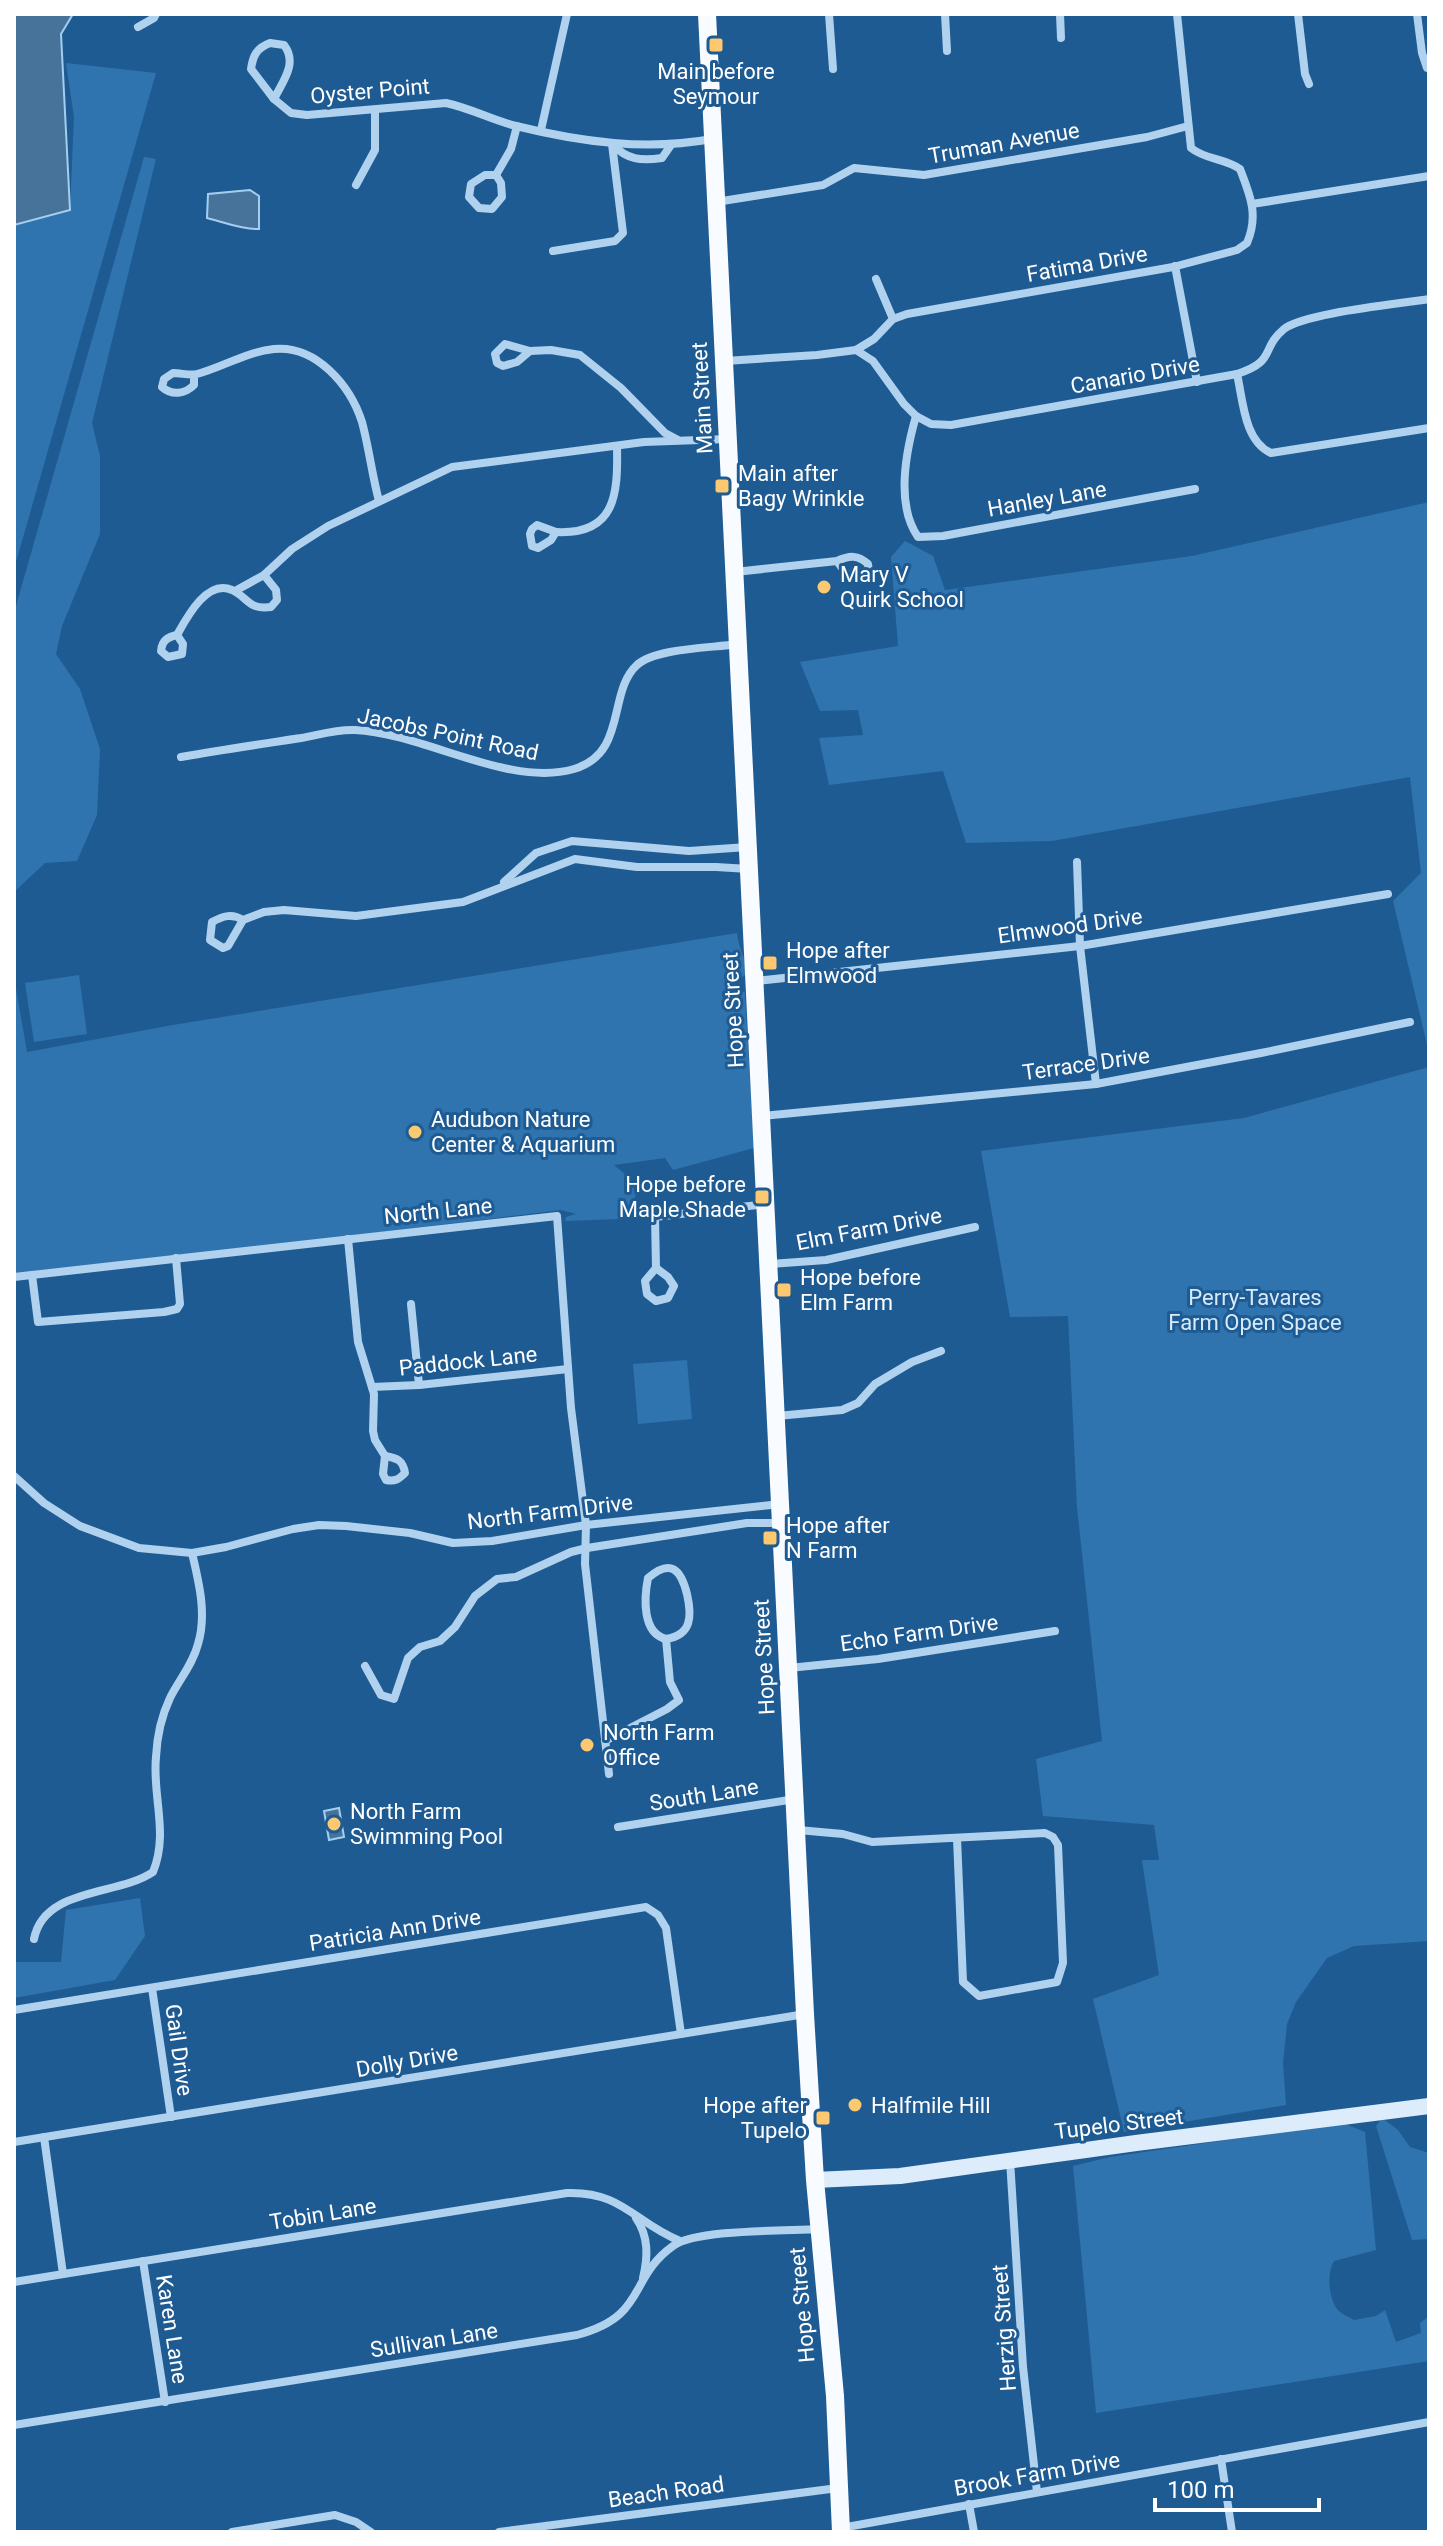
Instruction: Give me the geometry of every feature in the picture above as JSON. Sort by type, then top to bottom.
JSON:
[{"type":"main road","name":"Main Street","points":[[707,14],[745,779]]},
{"type":"main road","name":"Hope Street","points":[[745,779],[805,2014],[815,2180],[835,2396],[841,2530]]},
{"type":"main road","name":"Tupelo Street","points":[[815,2180],[900,2176],[1429,2106]]},
{"type":"street","points":[[138,27],[156,14]]},
{"type":"street","points":[[541,130],[567,14]]},
{"type":"street","points":[[829,14],[833,69]]},
{"type":"street","points":[[945,14],[947,51]]},
{"type":"street","points":[[1060,14],[1061,38]]},
{"type":"street","points":[[1177,14],[1191,148],[1202,157],[1219,159],[1240,169],[1252,204],[1429,176]]},
{"type":"street","points":[[1298,14],[1309,84]]},
{"type":"street","points":[[1417,14],[1427,68]]},
{"type":"street","name":"Oyster Point","points":[[274,99],[291,63],[290,53],[284,45],[270,43],[261,46],[253,56],[251,69],[274,99],[291,113],[375,111],[446,103],[517,126],[577,140],[671,145],[713,139]]},
{"type":"street","points":[[356,185],[375,150],[375,111]]},
{"type":"street","points":[[496,175],[511,149],[517,126]]},
{"type":"street","name":"Truman Avenue","points":[[716,202],[823,185],[854,168],[924,175],[1147,137],[1188,126]]},
{"type":"street","points":[[553,251],[615,241],[623,233],[612,144]]},
{"type":"street","name":"Oyster Point","points":[[612,144],[623,156],[647,160],[662,158],[671,145]]},
{"type":"street","points":[[485,175],[496,175],[502,190],[498,204],[492,209],[479,208],[469,197],[471,184],[485,175]]},
{"type":"street","name":"Fatima Drive","points":[[856,350],[874,339],[893,319],[907,314],[1175,266],[1237,250],[1247,243],[1254,217],[1252,204]]},
{"type":"street","points":[[1175,266],[1197,382]]},
{"type":"street","points":[[876,279],[893,319]]},
{"type":"street","name":"Canario Drive","points":[[916,416],[931,424],[973,422],[1237,374],[1265,360],[1274,341],[1285,329],[1305,319],[1429,299]]},
{"type":"street","points":[[194,376],[229,361],[273,349],[291,349],[313,357],[330,370],[354,402],[379,501]]},
{"type":"street","points":[[530,351],[551,350],[580,355],[621,388],[665,433],[679,440]]},
{"type":"street","points":[[724,361],[856,350],[873,361],[916,416]]},
{"type":"street","points":[[1237,374],[1253,438],[1261,448],[1271,453],[1429,428]]},
{"type":"street","name":"Hanley Lane","points":[[916,416],[904,465],[911,526],[918,537],[943,536],[1195,489]]},
{"type":"street","points":[[235,591],[264,575],[306,538],[452,467],[617,446],[728,439]]},
{"type":"street","points":[[556,532],[593,528],[603,521],[610,510],[617,482],[617,446]]},
{"type":"street","points":[[735,572],[837,561]]},
{"type":"street","points":[[177,635],[188,617],[213,590],[224,588],[235,591],[252,605],[271,607],[277,600],[276,590],[264,575]]},
{"type":"street","name":"Jacobs Point Road","points":[[181,757],[354,730],[408,740],[529,772],[573,770],[590,763],[601,751],[611,734],[628,679],[637,665],[651,657],[738,644]]},
{"type":"street","points":[[489,891],[517,872],[536,853],[551,846],[584,841],[699,850],[749,846]]},
{"type":"street","points":[[584,841],[585,859]]},
{"type":"street","points":[[636,847],[637,867]]},
{"type":"street","points":[[698,868],[699,850]]},
{"type":"street","points":[[243,920],[233,915],[212,922],[210,940],[223,948],[228,946],[243,920],[264,912],[284,910],[356,916],[463,902],[575,859],[637,867],[750,870]]},
{"type":"street","points":[[1077,862],[1080,946],[1096,1084]]},
{"type":"street","name":"Elmwood Drive","points":[[755,981],[1080,946],[1388,894]]},
{"type":"street","name":"Terrace Drive","points":[[762,1116],[1096,1084],[1410,1022]]},
{"type":"street","points":[[656,1268],[655,1217],[766,1204]]},
{"type":"street","name":"North Lane","points":[[14,1277],[557,1216],[568,1369],[586,1525],[585,1564],[609,1774]]},
{"type":"street","name":"Elm Farm Drive","points":[[769,1264],[826,1260],[975,1227]]},
{"type":"street","points":[[348,1239],[358,1342],[374,1394],[373,1431],[385,1456]]},
{"type":"street","points":[[32,1275],[38,1322],[164,1312],[177,1309],[180,1304],[176,1258]]},
{"type":"street","points":[[411,1304],[419,1385]]},
{"type":"street","points":[[777,1416],[842,1410],[858,1403],[875,1384],[912,1362],[941,1351]]},
{"type":"street","name":"Paddock Lane","points":[[372,1387],[568,1369]]},
{"type":"street","name":"North Farm Drive","points":[[14,1476],[44,1503],[80,1526],[139,1548],[192,1553],[319,1525],[410,1533],[453,1543],[781,1504]]},
{"type":"street","name":"North Farm Drive","points":[[365,1666],[381,1695],[392,1699],[408,1658],[420,1647],[440,1641],[455,1627],[475,1596],[497,1579],[516,1577],[571,1552],[747,1523],[782,1523]]},
{"type":"street","points":[[34,1939],[42,1919],[58,1906],[130,1884],[149,1875],[156,1865],[162,1833],[155,1766],[161,1723],[170,1699],[191,1663],[201,1630],[201,1595],[192,1553]]},
{"type":"street","points":[[668,1568],[678,1571],[683,1577],[690,1614],[688,1625],[682,1633],[666,1639],[652,1631],[645,1591],[648,1578],[668,1568]]},
{"type":"street","name":"Echo Farm Drive","points":[[788,1668],[878,1659],[1055,1631]]},
{"type":"street","points":[[605,1741],[679,1700],[670,1682],[666,1639]]},
{"type":"street","name":"South Lane","points":[[618,1827],[796,1799]]},
{"type":"street","points":[[797,1830],[843,1834],[872,1842],[1045,1833],[1053,1837],[1058,1845],[1063,1963],[1057,1982],[979,1996],[963,1982],[957,1838]]},
{"type":"street","name":"Patricia Ann Drive","points":[[14,2010],[646,1907],[655,1912],[666,1928],[681,2034]]},
{"type":"street","name":"Gail Drive","points":[[152,1988],[171,2117]]},
{"type":"street","name":"Dolly Drive","points":[[14,2142],[805,2014]]},
{"type":"street","points":[[44,2137],[63,2274]]},
{"type":"street","name":"Herzig Street","points":[[1010,2160],[1023,2367],[1037,2492]]},
{"type":"street","name":"Tobin Lane","points":[[14,2282],[567,2193],[606,2197],[680,2241]]},
{"type":"street","points":[[634,2213],[641,2225],[647,2253],[642,2283]]},
{"type":"street","points":[[680,2241],[720,2235],[820,2229]]},
{"type":"street","name":"Sullivan Lane","points":[[14,2425],[577,2335],[616,2320],[630,2305],[661,2256],[680,2241]]},
{"type":"street","name":"Karen Lane","points":[[143,2261],[165,2402]]},
{"type":"street","name":"Brook Farm Drive","points":[[841,2530],[969,2504],[1429,2422]]},
{"type":"street","points":[[1221,2459],[1232,2532]]},
{"type":"street","name":"Beach Road","points":[[499,2532],[838,2488]]},
{"type":"street","points":[[969,2504],[974,2532]]},
{"type":"street","points":[[232,2532],[335,2515],[356,2522],[371,2532]]},
{"type":"street","points":[[356,2522],[358,2532]]},
{"type":"green space","points":[[66,63],[156,73],[14,569],[14,225],[70,210],[74,117]]},
{"type":"green space","points":[[144,157],[156,159],[92,423],[100,456],[100,534],[62,626],[56,654],[80,689],[100,749],[97,815],[77,861],[45,863],[14,892],[14,613]]},
{"type":"green space","points":[[1429,502],[1429,1053],[1393,901],[1421,873],[1410,777],[1052,841],[966,843],[943,771],[829,785],[819,738],[863,735],[858,710],[820,711],[800,662],[898,646],[891,557],[905,541],[933,556],[945,590],[1192,556]]},
{"type":"green space","points":[[737,933],[747,968],[747,974],[739,979],[740,991],[745,992],[754,1148],[673,1170],[665,1158],[614,1165],[638,1185],[632,1210],[621,1219],[565,1221],[566,1217],[576,1214],[561,1210],[14,1277],[14,977],[27,1052],[173,1025]]},
{"type":"green space","points":[[79,975],[87,1034],[34,1042],[25,983]]},
{"type":"green space","name":"Perry-Tavares Farm Open Space","points":[[1429,1067],[1429,1941],[1354,1946],[1327,1958],[1296,2002],[1287,2024],[1283,2063],[1286,2105],[1124,2132],[1093,1999],[1159,1975],[1142,1860],[1159,1860],[1154,1825],[1043,1816],[1036,1759],[1102,1741],[1077,1507],[1068,1316],[1010,1317],[981,1151],[1244,1118]]},
{"type":"green space","points":[[687,1360],[692,1419],[638,1424],[633,1364]]},
{"type":"green space","points":[[140,1898],[145,1936],[115,1980],[14,1998],[14,1962],[61,1962],[66,1910]]},
{"type":"green space","points":[[1382,2118],[1398,2130],[1410,2147],[1429,2153],[1429,2239],[1412,2240],[1376,2126]]},
{"type":"green space","points":[[1343,2123],[1365,2132],[1376,2250],[1334,2261],[1330,2291],[1334,2304],[1354,2320],[1376,2316],[1385,2310],[1396,2342],[1421,2333],[1420,2323],[1429,2316],[1429,2361],[1096,2413],[1073,2166],[1110,2157]]},
{"type":"shaded area","points":[[14,14],[73,14],[61,34],[70,210],[14,225]]},
{"type":"shaded area","points":[[250,190],[259,196],[259,229],[207,218],[208,194]]},
{"type":"shaded area","name":"North Farm Swimming Pool","points":[[339,1808],[344,1837],[329,1840],[324,1811]]},
{"type":"place","name":"Main before Seymour","points":[[716,45]]},
{"type":"place","name":"Main after Bagy Wrinkle","points":[[722,486]]},
{"type":"place","name":"Mary V Quirk School","points":[[824,587]]},
{"type":"place","name":"Hope after Elmwood","points":[[770,963]]},
{"type":"place","name":"Audubon Nature Center & Aquarium","points":[[415,1132]]},
{"type":"place","name":"Hope before Maple Shade","points":[[762,1197]]},
{"type":"place","name":"Hope before Elm Farm","points":[[784,1290]]},
{"type":"place","name":"Hope after N Farm","points":[[770,1538]]},
{"type":"place","name":"North Farm Office","points":[[587,1745]]},
{"type":"place","name":"North Farm Swimming Pool","points":[[334,1824]]},
{"type":"place","name":"Halfmile Hill","points":[[855,2105]]},
{"type":"place","name":"Hope after Tupelo","points":[[823,2118]]}]
